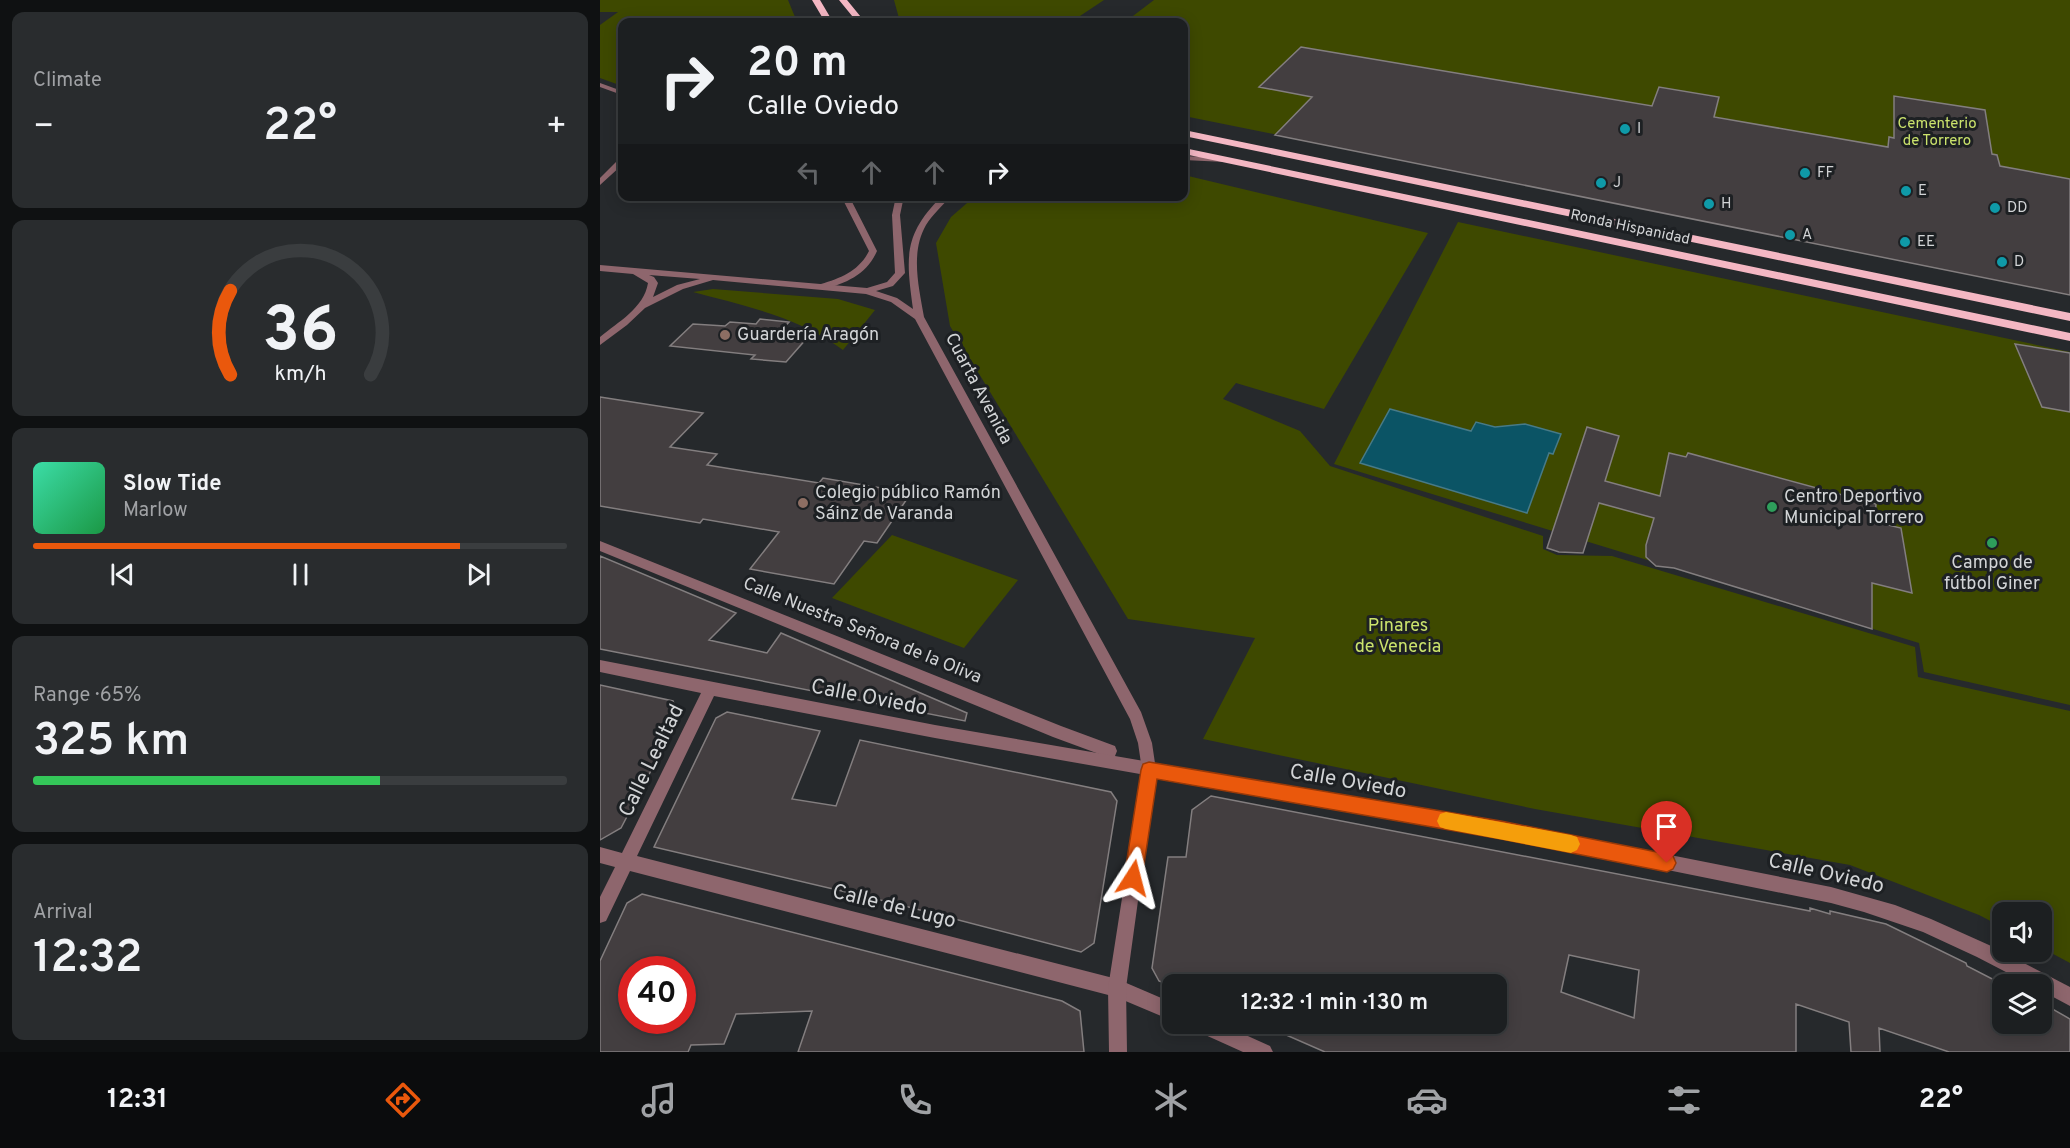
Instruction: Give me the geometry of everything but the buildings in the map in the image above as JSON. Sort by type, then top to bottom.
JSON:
[{"type":"highway","points":[[816,0],[827,18]]},
{"type":"highway","points":[[843,0],[857,18]]},
{"type":"highway","name":"Ronda Hispanidad","points":[[1188,134],[2070,317]]},
{"type":"highway","name":"Ronda Hispanidad","points":[[1188,152],[2070,337]]},
{"type":"street","points":[[600,85],[618,92]]},
{"type":"street","points":[[1188,158],[1225,160]]},
{"type":"street","points":[[600,183],[618,165]]},
{"type":"street","points":[[824,286],[848,278],[869,261],[873,251],[848,201]]},
{"type":"street","points":[[867,291],[885,286],[894,281],[900,273],[896,215],[899,201]]},
{"type":"street","points":[[919,317],[912,247],[923,222],[942,201]]},
{"type":"street","name":"Cuarta Avenida","points":[[600,268],[738,278],[867,291],[894,300],[919,317],[1136,717],[1145,743],[1149,770],[1117,988],[1118,1052]]},
{"type":"street","points":[[618,269],[639,273],[653,283],[653,292],[641,308]]},
{"type":"street","points":[[600,342],[641,308],[666,293],[692,283],[738,278]]},
{"type":"street","name":"Calle Nuestra Señora de la Oliva","points":[[600,546],[1110,751]]},
{"type":"street","name":"Calle Oviedo","points":[[600,666],[710,689],[1149,770],[1501,830],[1873,905],[1941,930],[2070,997]]},
{"type":"street","name":"Calle Lealtad","points":[[600,915],[710,689]]},
{"type":"street","name":"Calle de Lugo","points":[[600,855],[1117,988],[1162,1007]]},
{"type":"street","points":[[1223,1034],[1264,1052]]},
{"type":"green space","points":[[600,0],[788,0],[795,18],[618,18],[618,85],[600,78],[600,25],[618,12],[600,12]]},
{"type":"green space","points":[[894,0],[1104,0],[1077,18],[899,18]]},
{"type":"green space","name":"Cementerio de Torrero","points":[[1154,0],[2070,0],[2070,295],[1188,117],[1188,18],[1130,18]]},
{"type":"green space","name":"Pinares de Venecia","points":[[1188,176],[1428,233],[1324,409],[1236,383],[1223,399],[1300,431],[1330,466],[1543,536],[1543,549],[1557,555],[1612,556],[1915,647],[1918,677],[2070,711],[2070,963],[2052,953],[2052,902],[1992,902],[1992,922],[1850,865],[1535,809],[1203,739],[1255,638],[1128,619],[950,326],[936,243],[951,217],[969,201],[1188,201]]},
{"type":"green space","name":"Centro Deportivo Municipal Torrero","points":[[1458,222],[2070,352],[2070,705],[1924,672],[1919,643],[1334,464]]},
{"type":"green space","points":[[713,289],[838,299],[875,310],[843,350],[790,321],[693,292]]},
{"type":"green space","points":[[892,535],[1018,580],[964,648],[832,598]]},
{"type":"water","points":[[1390,409],[1471,431],[1476,422],[1495,427],[1525,424],[1561,434],[1553,454],[1549,453],[1527,513],[1360,463]]},
{"type":"slow traffic","points":[[1446,821],[1571,844]]},
{"type":"place","name":"I","points":[[1625,129]]},
{"type":"place","name":"FF","points":[[1805,173]]},
{"type":"place","name":"J","points":[[1601,183]]},
{"type":"place","name":"E","points":[[1906,191]]},
{"type":"place","name":"H","points":[[1709,204]]},
{"type":"place","name":"DD","points":[[1995,208]]},
{"type":"place","name":"A","points":[[1790,235]]},
{"type":"place","name":"EE","points":[[1905,242]]},
{"type":"place","name":"D","points":[[2002,262]]},
{"type":"place","name":"Guardería Aragón","points":[[725,335]]},
{"type":"place","name":"Colegio público Ramón Sáinz de Varanda","points":[[803,503]]},
{"type":"place","name":"Centro Deportivo Municipal Torrero","points":[[1772,507]]},
{"type":"place","name":"Campo de fútbol Giner","points":[[1992,543]]},
{"type":"route","points":[[1133,878],[1149,770],[1501,830],[1667,863]]}]
